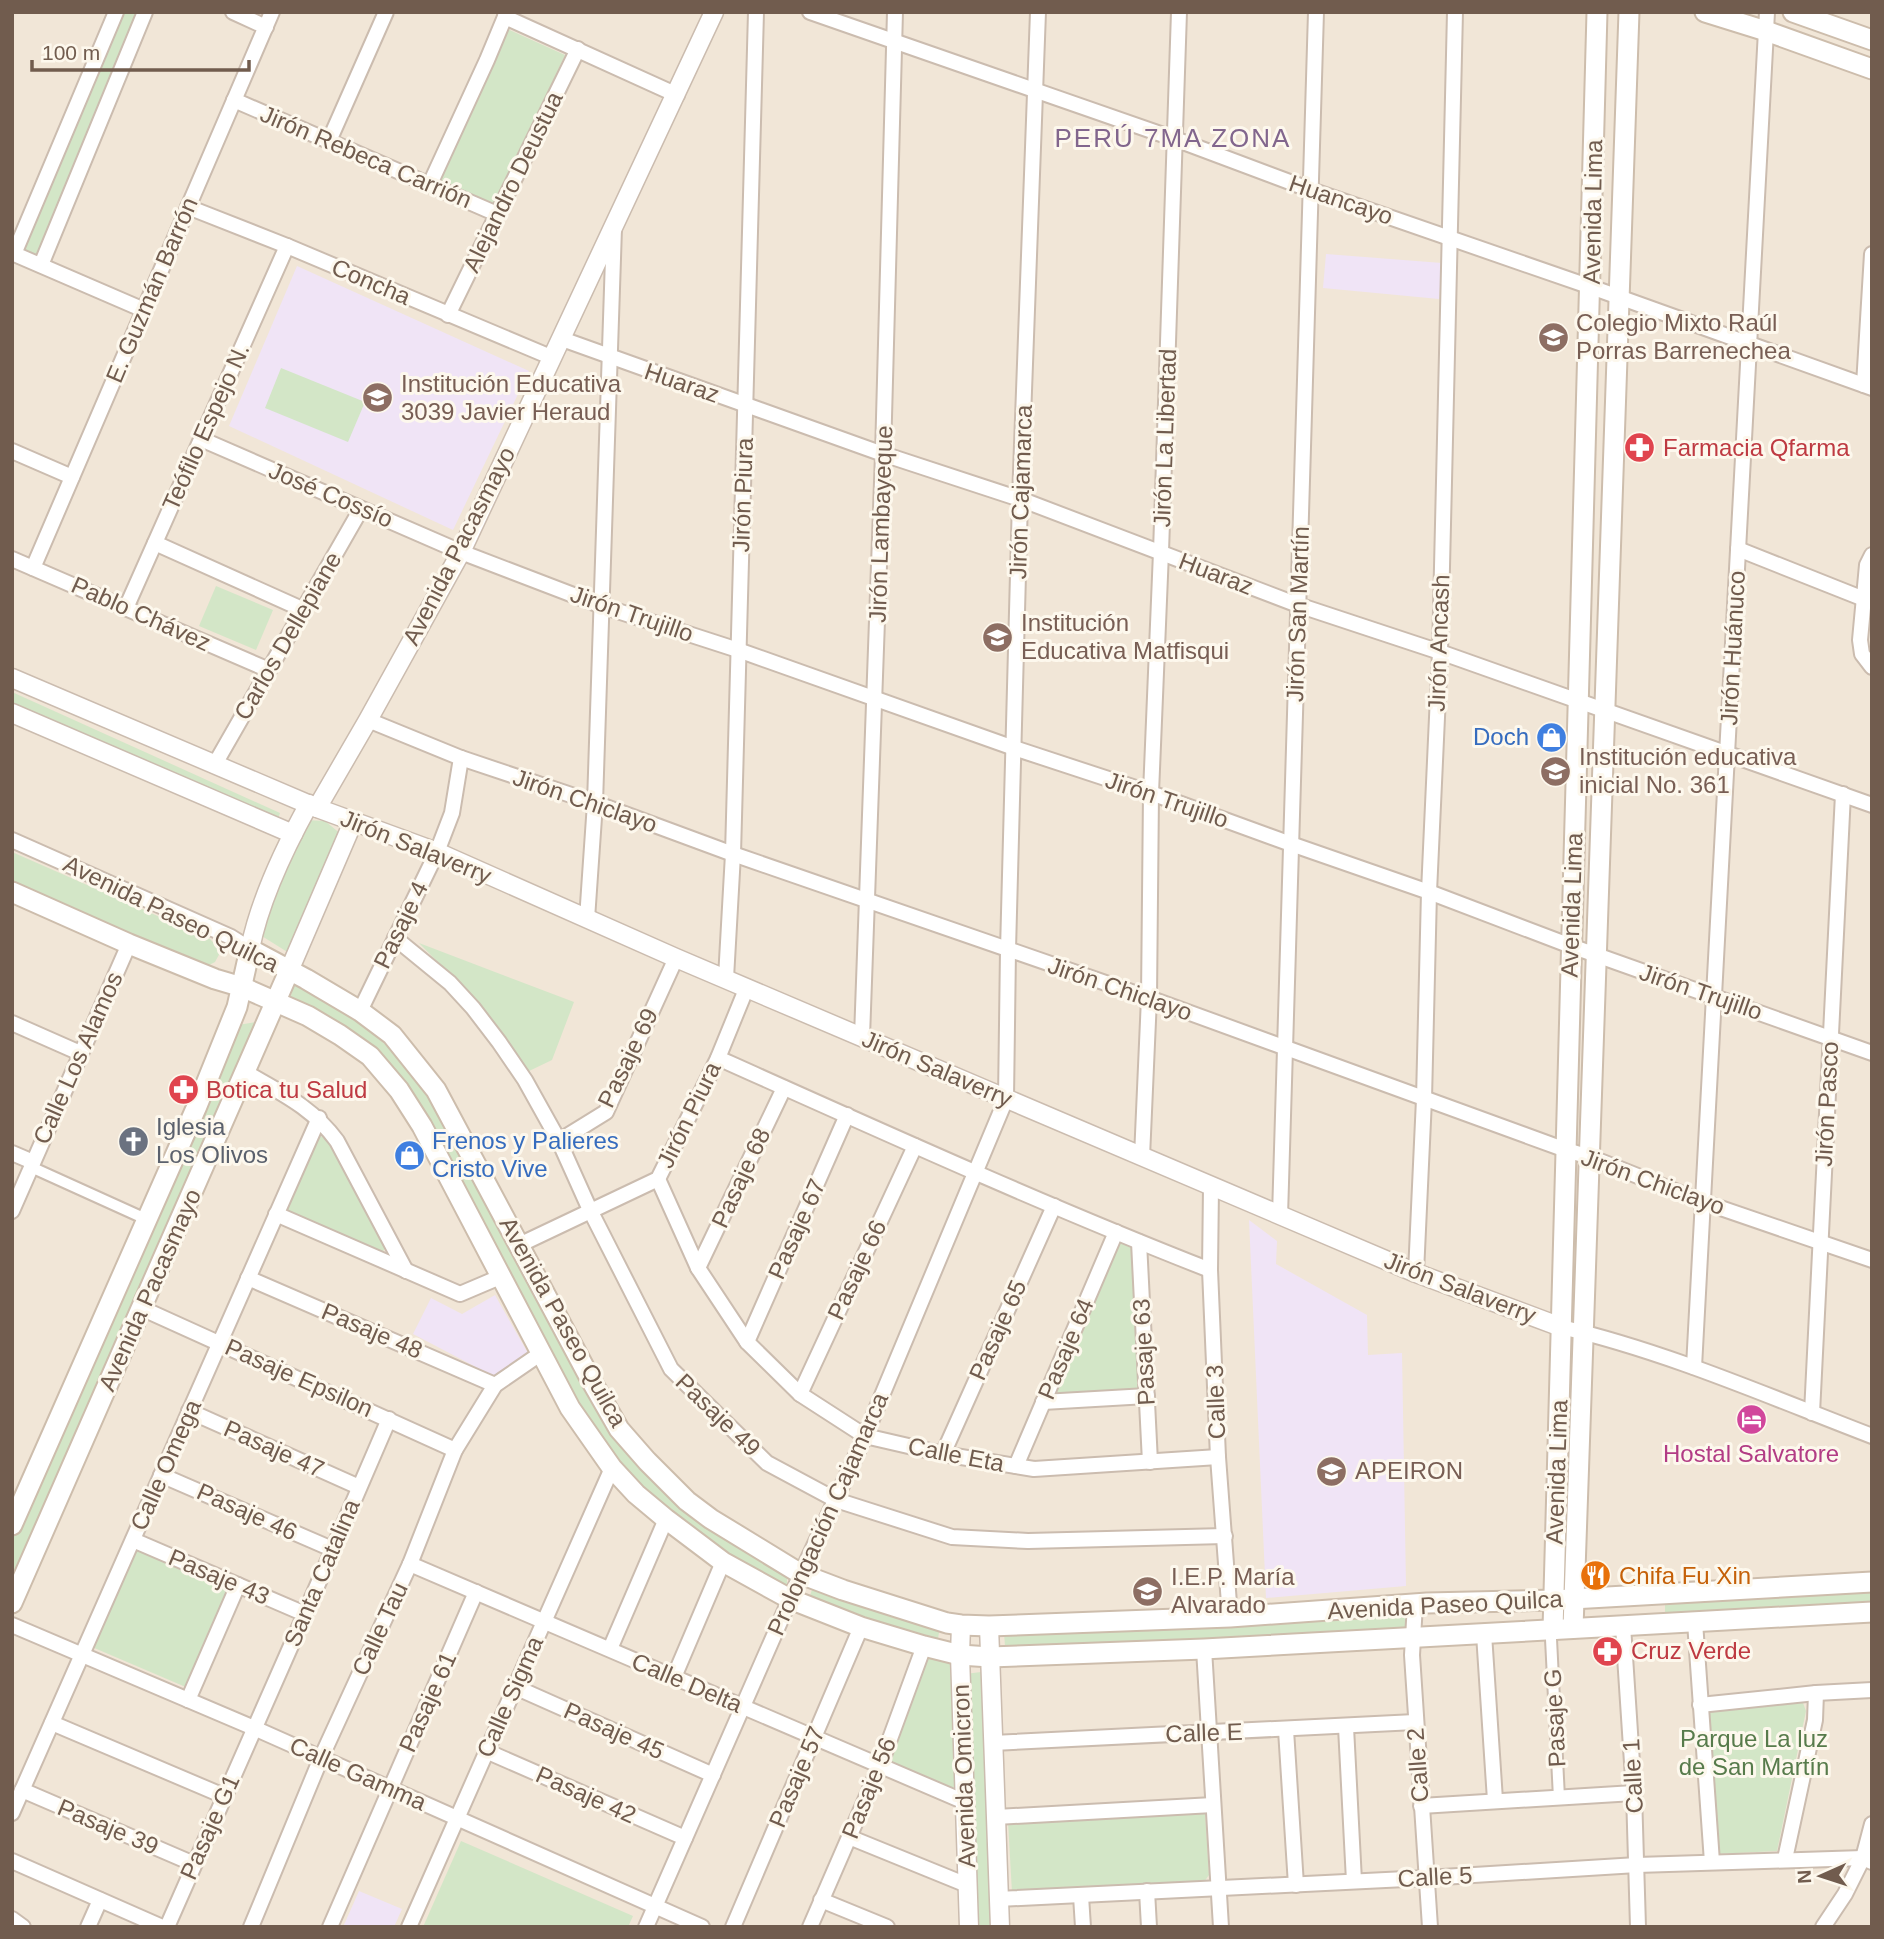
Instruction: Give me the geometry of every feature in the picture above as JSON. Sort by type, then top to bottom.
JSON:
[{"type":"main road","name":"Avenida Lima","points":[[1552,1634],[1597,12]]},
{"type":"main road","name":"Avenida Lima","points":[[1573,1628],[1629,12]]},
{"type":"main road","points":[[1705,12],[1767,22],[1872,69]]},
{"type":"main road","points":[[1793,12],[1872,40]]},
{"type":"main road","name":"Avenida Paseo Quilca","points":[[12,892],[129,944],[276,1001],[340,1035],[370,1056],[399,1090],[422,1126],[540,1354],[570,1408],[612,1468],[636,1494],[723,1562],[790,1599],[861,1627],[960,1656],[990,1657],[1484,1634],[1552,1634],[1573,1628],[1872,1612]]},
{"type":"main road","name":"Avenida Paseo Quilca","points":[[250,949],[360,1011],[392,1035],[436,1090],[592,1382],[620,1429],[687,1501],[710,1519],[801,1574],[947,1623],[989,1626],[1230,1617],[1415,1604],[1554,1600],[1872,1582]]},
{"type":"main road","name":"Avenida Pacasmayo","points":[[12,1525],[17,1501],[148,1220],[197,1107],[237,1007],[250,949]]},
{"type":"main road","name":"Avenida Pacasmayo","points":[[12,1603],[289,971]]},
{"type":"street","points":[[116,12],[13,253],[144,310]]},
{"type":"street","points":[[41,265],[145,12]]},
{"type":"street","points":[[233,12],[265,27]]},
{"type":"street","name":"E. Guzmán Barrón","points":[[33,568],[272,12]]},
{"type":"street","points":[[329,141],[386,12]]},
{"type":"street","name":"Avenida Pacasmayo","points":[[250,949],[254,926],[293,834],[368,720],[461,552],[715,12]]},
{"type":"street","name":"Jirón Piura","points":[[726,978],[733,854],[756,12]]},
{"type":"street","name":"Huancayo","points":[[810,12],[1175,139],[1311,190],[1868,387]]},
{"type":"street","name":"Jirón Lambayeque","points":[[862,1037],[876,698],[895,12]]},
{"type":"street","name":"Jirón Cajamarca","points":[[1006,1099],[1020,499],[1038,12]]},
{"type":"street","name":"Jirón La Libertad","points":[[1142,1157],[1149,998],[1151,793],[1179,12]]},
{"type":"street","name":"Jirón San Martín","points":[[1280,1216],[1316,12]]},
{"type":"street","name":"Jirón Ancash","points":[[1416,1273],[1440,652],[1455,12]]},
{"type":"street","points":[[430,184],[506,14],[677,95]]},
{"type":"street","name":"Jirón Huánuco","points":[[1694,1367],[1767,22]]},
{"type":"street","name":"Alejandro Deustua","points":[[449,315],[578,49]]},
{"type":"street","name":"Jirón Rebeca Carrión","points":[[234,100],[497,214]]},
{"type":"street","name":"Concha","points":[[188,207],[553,358]]},
{"type":"street","points":[[587,919],[595,803],[614,228]]},
{"type":"street","name":"Teófilo Espejo N.","points":[[126,608],[287,246]]},
{"type":"street","points":[[1868,387],[1872,254]]},
{"type":"street","name":"Huaraz","points":[[562,340],[883,454],[1020,499],[1298,605],[1440,652],[1872,805]]},
{"type":"street","name":"José Cossío","points":[[201,439],[461,552]]},
{"type":"street","points":[[12,451],[72,477]]},
{"type":"street","name":"Carlos Dellepiane","points":[[215,764],[362,509]]},
{"type":"street","points":[[155,543],[304,610]]},
{"type":"street","points":[[1738,549],[1864,599]]},
{"type":"street","name":"Jirón Trujillo","points":[[461,552],[601,606],[738,650],[1014,748],[1151,793],[1872,1053]]},
{"type":"street","points":[[1872,555],[1867,565],[1860,648],[1872,667]]},
{"type":"street","name":"Pablo Chávez","points":[[12,559],[269,670]]},
{"type":"street","name":"Jirón Salaverry","points":[[12,678],[313,806],[436,852],[1416,1273],[1561,1327],[1694,1367],[1872,1436]]},
{"type":"street","points":[[12,713],[293,834]]},
{"type":"street","name":"Jirón Chiclayo","points":[[368,720],[461,758],[1149,998],[1590,1157],[1703,1202],[1872,1260]]},
{"type":"street","name":"Pasaje 4","points":[[360,1011],[452,813],[461,758]]},
{"type":"street","name":"Jirón Pasco","points":[[1812,1413],[1843,794]]},
{"type":"street","name":"Avenida Pacasmayo","points":[[289,971],[353,822]]},
{"type":"street","name":"Avenida Paseo Quilca","points":[[12,840],[232,937],[250,949]]},
{"type":"street","name":"Pasaje 49","points":[[395,938],[450,983],[472,1008],[525,1080],[559,1141],[590,1210],[671,1369],[766,1463],[836,1500],[952,1537],[1028,1541],[1225,1536]]},
{"type":"street","name":"Calle Los Alamos","points":[[12,1211],[129,944]]},
{"type":"street","name":"Pasaje 69","points":[[559,1141],[606,1112],[676,957]]},
{"type":"street","name":"Jirón Piura","points":[[519,1245],[658,1179],[718,1058],[747,987]]},
{"type":"street","points":[[12,1023],[80,1053]]},
{"type":"street","points":[[718,1058],[975,1173],[1210,1270]]},
{"type":"street","points":[[245,1072],[319,1118],[337,1141],[406,1271]]},
{"type":"street","name":"Pasaje 68","points":[[698,1268],[784,1088]]},
{"type":"street","name":"Prolongación Cajamarca","points":[[646,1927],[801,1574],[865,1436],[1006,1099]]},
{"type":"street","name":"Pasaje 67","points":[[747,1342],[847,1115]]},
{"type":"street","name":"Calle Omega","points":[[12,1812],[319,1118]]},
{"type":"street","name":"Pasaje 66","points":[[800,1394],[915,1146]]},
{"type":"street","points":[[12,1153],[148,1220]]},
{"type":"street","name":"Calle Eta","points":[[658,1179],[698,1268],[747,1342],[800,1394],[865,1436],[943,1454],[1034,1469],[1218,1457]]},
{"type":"street","name":"Calle 3","points":[[1211,1187],[1210,1270],[1218,1457],[1230,1617]]},
{"type":"street","name":"Pasaje 65","points":[[943,1454],[1054,1206]]},
{"type":"street","points":[[276,1214],[460,1294],[500,1277]]},
{"type":"street","name":"Pasaje 64","points":[[1016,1466],[1116,1232]]},
{"type":"street","name":"Pasaje 63","points":[[1139,1242],[1150,1462]]},
{"type":"street","name":"Pasaje 48","points":[[248,1278],[495,1385]]},
{"type":"street","name":"Pasaje Epsilon","points":[[142,1308],[455,1450]]},
{"type":"street","name":"Calle Tau","points":[[251,1927],[321,1758],[410,1564],[455,1450],[495,1385],[540,1354]]},
{"type":"street","points":[[1042,1402],[1147,1396]]},
{"type":"street","name":"Pasaje 47","points":[[190,1411],[359,1487]]},
{"type":"street","name":"Santa Catalina","points":[[254,1727],[389,1419]]},
{"type":"street","name":"Calle Sigma","points":[[409,1927],[612,1468]]},
{"type":"street","name":"Pasaje 46","points":[[161,1475],[332,1549]]},
{"type":"street","points":[[610,1649],[666,1519]]},
{"type":"street","name":"Pasaje 43","points":[[133,1540],[305,1614]]},
{"type":"street","points":[[674,1677],[723,1562]]},
{"type":"street","name":"Calle Delta","points":[[410,1564],[965,1802]]},
{"type":"street","points":[[188,1700],[237,1585]]},
{"type":"street","name":"Pasaje 61","points":[[330,1927],[476,1592]]},
{"type":"street","name":"Calle 2","points":[[1415,1604],[1412,1655],[1415,1722],[1430,1927]]},
{"type":"street","points":[[1695,1622],[1712,1863]]},
{"type":"street","name":"Calle Gamma","points":[[12,1625],[254,1727],[702,1927]]},
{"type":"street","name":"Avenida Omicron","points":[[961,1625],[969,1927]]},
{"type":"street","name":"Avenida Omicron","points":[[989,1626],[1000,1927]]},
{"type":"street","name":"Calle 1","points":[[1623,1626],[1634,1793],[1639,1927]]},
{"type":"street","name":"Pasaje 57","points":[[733,1927],[861,1627]]},
{"type":"street","points":[[1484,1634],[1495,1800]]},
{"type":"street","name":"Pasaje G","points":[[1552,1634],[1559,1798]]},
{"type":"street","name":"Pasaje 56","points":[[810,1927],[880,1766],[924,1646]]},
{"type":"street","points":[[1204,1649],[1221,1927]]},
{"type":"street","name":"Pasaje 45","points":[[515,1687],[713,1775]]},
{"type":"street","points":[[1700,1704],[1872,1690]]},
{"type":"street","points":[[1785,1859],[1815,1720],[1816,1693]]},
{"type":"street","name":"Calle E","points":[[993,1743],[1415,1722]]},
{"type":"street","points":[[52,1723],[224,1796]]},
{"type":"street","name":"Pasaje G1","points":[[164,1927],[254,1727]]},
{"type":"street","points":[[1346,1727],[1354,1881]]},
{"type":"street","points":[[1286,1730],[1296,1885]]},
{"type":"street","name":"Pasaje 42","points":[[486,1751],[685,1838]]},
{"type":"street","name":"Pasaje 39","points":[[22,1790],[194,1864]]},
{"type":"street","points":[[1421,1806],[1634,1793]]},
{"type":"street","points":[[996,1817],[1213,1805]]},
{"type":"street","points":[[1824,1927],[1867,1860],[1872,1824]]},
{"type":"street","points":[[849,1837],[967,1885]]},
{"type":"street","name":"Calle 5","points":[[998,1899],[1637,1865],[1785,1859],[1867,1860]]},
{"type":"street","points":[[12,1861],[164,1927]]},
{"type":"street","points":[[1147,1891],[1149,1927]]},
{"type":"street","points":[[1081,1896],[1083,1927]]},
{"type":"street","points":[[88,1927],[100,1900]]},
{"type":"street","points":[[821,1900],[887,1927]]},
{"type":"street","points":[[12,1919],[23,1927]]},
{"type":"shaded area","points":[[12,12],[1872,12],[1872,1927],[12,1927]]},
{"type":"shaded area","points":[[1326,254],[1442,263],[1439,299],[1323,288]]},
{"type":"shaded area","name":"Institución Educativa 3039 Javier Heraud","points":[[297,266],[529,371],[453,530],[229,426]]},
{"type":"shaded area","name":"APEIRON","points":[[1249,1220],[1277,1241],[1276,1264],[1367,1315],[1368,1355],[1402,1353],[1406,1586],[1266,1598]]},
{"type":"shaded area","points":[[495,1295],[529,1355],[493,1376],[413,1334],[431,1298],[462,1314]]},
{"type":"shaded area","points":[[359,1891],[402,1909],[394,1927],[343,1927]]},
{"type":"green space","points":[[121,12],[139,12],[38,260],[21,251]]},
{"type":"green space","points":[[503,27],[565,55],[493,209],[436,183]]},
{"type":"green space","points":[[281,368],[365,402],[348,442],[265,408]]},
{"type":"green space","points":[[216,586],[273,610],[256,650],[199,626]]},
{"type":"green space","points":[[12,692],[280,813],[277,822],[12,704]]},
{"type":"green space","points":[[305,820],[325,821],[342,835],[289,953],[257,933]]},
{"type":"green space","points":[[12,852],[210,939],[221,951],[215,962],[205,967],[12,882]]},
{"type":"green space","points":[[419,943],[574,1002],[552,1060],[527,1072],[502,1032],[476,1001]]},
{"type":"green space","points":[[294,982],[358,1021],[402,1059],[434,1099],[612,1434],[787,1575],[787,1584],[781,1588],[717,1550],[642,1493],[578,1407],[396,1075],[290,1000]]},
{"type":"green space","points":[[256,1022],[12,1577],[12,1541],[238,1025]]},
{"type":"green space","points":[[318,1136],[325,1137],[333,1144],[386,1246],[381,1255],[285,1213]]},
{"type":"green space","points":[[1119,1239],[1132,1244],[1139,1391],[1050,1395]]},
{"type":"green space","points":[[137,1545],[234,1585],[188,1688],[92,1647]]},
{"type":"green space","points":[[813,1587],[940,1627],[937,1644],[808,1601]]},
{"type":"green space","points":[[1872,1589],[1872,1606],[1665,1617],[1665,1601]]},
{"type":"green space","points":[[1409,1612],[1406,1633],[1005,1647],[1004,1632]]},
{"type":"green space","points":[[923,1654],[953,1662],[955,1787],[943,1788],[883,1762]]},
{"type":"green space","points":[[981,1672],[991,1927],[977,1927],[965,1674]]},
{"type":"green space","name":"Parque La luz de San Martín","points":[[1803,1703],[1806,1711],[1777,1851],[1718,1854],[1706,1708]]},
{"type":"green space","points":[[1205,1811],[1209,1875],[1204,1882],[1012,1893],[1008,1821]]},
{"type":"green space","points":[[461,1841],[633,1916],[628,1927],[423,1927]]},
{"type":"place","name":"Colegio Mixto Raúl Porras Barrenechea","points":[[1553,337]]},
{"type":"place","name":"Institución Educativa 3039 Javier Heraud","points":[[378,398]]},
{"type":"place","name":"Farmacia Qfarma","points":[[1640,448]]},
{"type":"place","name":"Institución Educativa Matfisqui","points":[[998,637]]},
{"type":"place","name":"Doch","points":[[1552,737]]},
{"type":"place","name":"Institución educativa inicial No. 361","points":[[1556,771]]},
{"type":"place","name":"Botica tu Salud","points":[[183,1090]]},
{"type":"place","name":"Iglesia Los Olivos","points":[[133,1141]]},
{"type":"place","name":"Frenos y Palieres Cristo Vive","points":[[409,1155]]},
{"type":"place","name":"Hostal Salvatore","points":[[1751,1420]]},
{"type":"place","name":"APEIRON","points":[[1332,1471]]},
{"type":"place","name":"Chifa Fu Xin","points":[[1596,1576]]},
{"type":"place","name":"I.E.P. María Alvarado","points":[[1148,1591]]},
{"type":"place","name":"Cruz Verde","points":[[1608,1651]]},
{"type":"district","name":"PERÚ 7MA ZONA","points":[[1173,138]]}]
